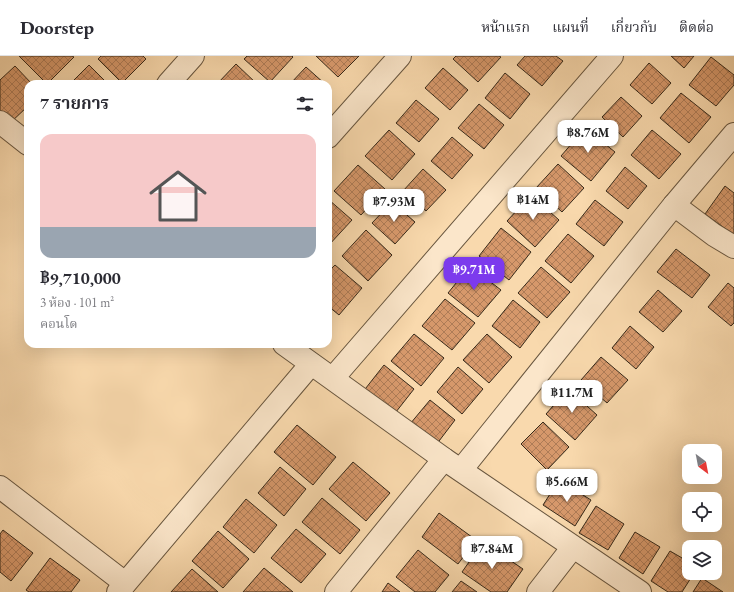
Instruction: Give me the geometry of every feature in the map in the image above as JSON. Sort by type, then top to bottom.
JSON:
[{"type":"street","points":[[172,80],[193,56]]},
{"type":"street","points":[[332,132],[400,56]]},
{"type":"street","points":[[333,378],[612,56]]},
{"type":"street","points":[[0,122],[24,141]]},
{"type":"street","points":[[336,592],[453,464],[734,134]]},
{"type":"street","points":[[674,205],[714,235],[734,247]]},
{"type":"street","points":[[289,348],[453,464],[640,592]]},
{"type":"street","points":[[0,487],[122,588],[311,364]]},
{"type":"street","points":[[538,592],[573,547]]},
{"type":"building","points":[[19,56],[74,57],[51,80],[43,80]]},
{"type":"building","points":[[101,56],[143,56],[146,59],[125,80],[119,80],[98,59]]},
{"type":"building","points":[[247,56],[293,57],[272,80],[268,80],[244,59]]},
{"type":"building","points":[[316,56],[359,56],[338,77]]},
{"type":"building","points":[[456,56],[501,57],[478,82],[453,59]]},
{"type":"building","points":[[525,56],[556,56],[563,61],[542,86],[517,65]]},
{"type":"building","points":[[671,56],[694,56],[684,68]]},
{"type":"building","points":[[711,57],[734,75],[734,85],[716,106],[689,85]]},
{"type":"building","points":[[649,63],[671,83],[652,104],[630,85]]},
{"type":"building","points":[[236,64],[253,80],[221,80]]},
{"type":"building","points":[[89,65],[104,80],[74,80]]},
{"type":"building","points":[[15,66],[28,80],[24,80],[24,110],[9,124],[0,114],[0,80]]},
{"type":"building","points":[[306,67],[321,80],[294,80]]},
{"type":"building","points":[[443,68],[468,90],[450,110],[425,88]]},
{"type":"building","points":[[505,73],[530,94],[510,119],[485,98]]},
{"type":"building","points":[[681,93],[711,117],[689,143],[660,118]]},
{"type":"building","points":[[621,97],[642,116],[623,137],[602,117]]},
{"type":"building","points":[[416,100],[439,119],[419,142],[396,123]]},
{"type":"building","points":[[479,104],[504,125],[484,149],[458,128]]},
{"type":"building","points":[[585,128],[615,152],[591,181],[561,156]]},
{"type":"building","points":[[389,130],[415,154],[392,180],[365,156]]},
{"type":"building","points":[[652,130],[681,154],[659,179],[631,155]]},
{"type":"building","points":[[452,137],[473,155],[452,179],[431,161]]},
{"type":"building","points":[[558,164],[584,188],[562,212],[536,188]]},
{"type":"building","points":[[358,165],[385,189],[361,215],[334,191]]},
{"type":"building","points":[[625,167],[647,186],[628,209],[606,191]]},
{"type":"building","points":[[423,169],[446,190],[426,211],[403,191]]},
{"type":"building","points":[[725,186],[734,193],[734,235],[705,214]]},
{"type":"building","points":[[531,195],[559,220],[535,247],[507,221]]},
{"type":"building","points":[[595,200],[623,222],[604,246],[576,224]]},
{"type":"building","points":[[332,202],[352,220],[332,242]]},
{"type":"building","points":[[392,202],[415,222],[395,244],[372,223]]},
{"type":"building","points":[[501,228],[531,252],[509,280],[479,256]]},
{"type":"building","points":[[366,230],[392,255],[368,281],[342,256]]},
{"type":"building","points":[[568,234],[594,256],[571,283],[545,261]]},
{"type":"building","points":[[676,249],[710,275],[692,298],[657,272]]},
{"type":"building","points":[[335,265],[362,288],[339,315],[332,309],[332,268]]},
{"type":"building","points":[[470,266],[501,290],[478,317],[448,293]]},
{"type":"building","points":[[541,267],[570,292],[547,318],[518,293]]},
{"type":"building","points":[[728,283],[734,288],[734,323],[731,326],[708,307]]},
{"type":"building","points":[[658,290],[682,311],[663,332],[639,312]]},
{"type":"building","points":[[445,299],[475,323],[452,350],[422,326]]},
{"type":"building","points":[[513,300],[540,322],[520,348],[492,326]]},
{"type":"building","points":[[630,326],[654,347],[636,369],[612,348]]},
{"type":"building","points":[[414,334],[444,358],[421,386],[391,361]]},
{"type":"building","points":[[487,334],[512,357],[489,383],[463,360]]},
{"type":"building","points":[[601,357],[628,380],[607,403],[581,380]]},
{"type":"building","points":[[384,365],[414,389],[392,417],[362,393]]},
{"type":"building","points":[[458,367],[483,389],[462,414],[437,392]]},
{"type":"building","points":[[568,389],[597,415],[575,440],[546,414]]},
{"type":"building","points":[[430,400],[455,420],[436,445],[410,424]]},
{"type":"building","points":[[543,422],[569,447],[547,470],[521,444]]},
{"type":"building","points":[[297,425],[336,457],[313,485],[274,452]]},
{"type":"building","points":[[353,462],[390,493],[366,521],[329,489]]},
{"type":"building","points":[[280,467],[306,489],[284,516],[258,493]]},
{"type":"building","points":[[559,480],[591,500],[575,526],[543,505]]},
{"type":"building","points":[[322,498],[360,530],[340,554],[302,522]]},
{"type":"building","points":[[246,499],[277,525],[254,553],[223,527]]},
{"type":"building","points":[[596,506],[624,524],[608,550],[579,533]]},
{"type":"building","points":[[439,513],[476,540],[458,564],[422,537]]},
{"type":"building","points":[[296,529],[326,554],[301,583],[271,558]]},
{"type":"building","points":[[3,530],[33,553],[11,581],[0,572],[0,534]]},
{"type":"building","points":[[218,531],[249,559],[223,588],[192,561]]},
{"type":"building","points":[[635,532],[660,547],[643,574],[619,558]]},
{"type":"building","points":[[483,542],[523,569],[507,592],[491,592],[462,572]]},
{"type":"building","points":[[418,550],[449,575],[435,592],[415,592],[396,577]]},
{"type":"building","points":[[670,551],[682,558],[682,580],[690,580],[682,592],[668,592],[651,581]]},
{"type":"building","points":[[50,558],[80,580],[71,592],[29,592],[26,590]]},
{"type":"building","points":[[264,568],[293,592],[243,592]]},
{"type":"building","points":[[192,569],[218,592],[171,592]]},
{"type":"building","points":[[701,580],[705,580],[723,592],[693,592]]},
{"type":"building","points":[[461,581],[477,592],[452,592]]},
{"type":"building","points":[[388,583],[400,592],[382,592]]}]
